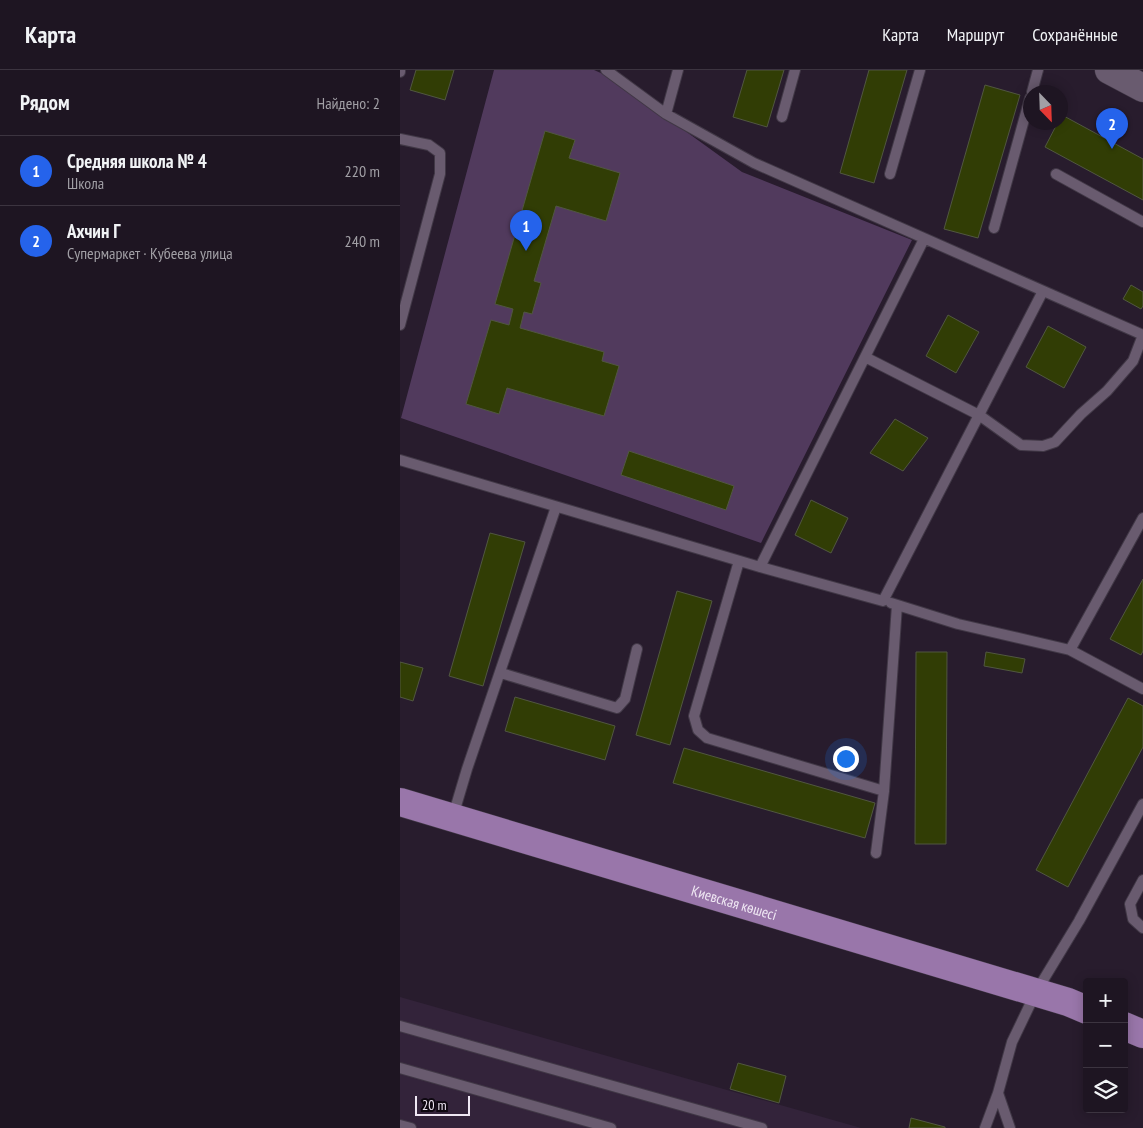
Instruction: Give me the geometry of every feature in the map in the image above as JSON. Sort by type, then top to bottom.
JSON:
[{"type":"highway","name":"Киевская көшесі","points":[[400,802],[1081,1006]]},
{"type":"highway","points":[[1128,1013],[1143,1015]]},
{"type":"highway","points":[[1128,1028],[1143,1034]]},
{"type":"main road","points":[[1109,70],[1137,83]]},
{"type":"lane","points":[[606,70],[666,114],[754,163],[1143,336],[1133,361],[1107,391],[1055,442],[1043,446],[1021,446],[979,415],[865,357]]},
{"type":"lane","points":[[666,114],[678,70]]},
{"type":"lane","points":[[782,117],[795,70]]},
{"type":"lane","points":[[890,174],[920,70]]},
{"type":"lane","points":[[1034,85],[1038,70]]},
{"type":"lane","points":[[994,228],[1023,123]]},
{"type":"lane","points":[[400,139],[429,145],[440,153],[440,174],[400,326]]},
{"type":"lane","points":[[1056,174],[1143,222]]},
{"type":"lane","points":[[760,568],[924,239]]},
{"type":"lane","points":[[883,601],[1043,291]]},
{"type":"lane","points":[[400,460],[760,568],[883,601],[958,624],[1070,650],[1143,689]]},
{"type":"lane","points":[[453,818],[467,770],[556,507]]},
{"type":"lane","points":[[1070,650],[1143,518]]},
{"type":"lane","points":[[739,561],[694,716],[698,730],[707,738],[884,791]]},
{"type":"lane","points":[[876,853],[884,791],[897,605]]},
{"type":"lane","points":[[501,673],[617,708],[625,699],[637,649]]},
{"type":"lane","points":[[985,1128],[998,1093],[1012,1042],[1036,992],[1079,921],[1143,804]]},
{"type":"lane","points":[[1143,880],[1130,904],[1133,919],[1143,928]]},
{"type":"lane","points":[[400,1026],[762,1128]]},
{"type":"lane","points":[[400,1068],[611,1128]]},
{"type":"lane","points":[[998,1093],[1010,1128]]},
{"type":"lane","points":[[400,1125],[411,1128]]},
{"type":"shaded area","points":[[494,70],[594,70],[612,78],[742,172],[912,240],[761,543],[401,418]]},
{"type":"shaded area","points":[[400,997],[861,1128],[400,1128]]},
{"type":"building","points":[[416,70],[454,70],[445,100],[410,90]]},
{"type":"building","points":[[747,70],[784,70],[767,127],[733,117]]},
{"type":"building","points":[[869,70],[907,70],[874,183],[840,173]]},
{"type":"building","points":[[985,85],[1020,95],[978,238],[944,229]]},
{"type":"building","points":[[1068,118],[1143,159],[1143,200],[1045,147],[1054,130],[1068,130]]},
{"type":"building","points":[[545,131],[575,140],[569,158],[620,173],[606,221],[556,206],[534,281],[541,283],[532,314],[524,312],[520,328],[604,352],[602,361],[619,366],[604,416],[507,388],[499,414],[466,404],[491,320],[509,325],[513,309],[495,304]]},
{"type":"building","points":[[1131,285],[1143,292],[1143,306],[1141,309],[1123,299]]},
{"type":"building","points":[[948,315],[979,332],[956,373],[926,356]]},
{"type":"building","points":[[1048,326],[1086,347],[1064,388],[1026,367]]},
{"type":"building","points":[[895,419],[928,438],[903,471],[870,453]]},
{"type":"building","points":[[629,451],[734,486],[726,510],[621,475]]},
{"type":"building","points":[[811,500],[848,518],[831,553],[795,535]]},
{"type":"building","points":[[490,533],[525,542],[483,686],[449,676]]},
{"type":"building","points":[[1143,579],[1143,651],[1141,655],[1110,639]]},
{"type":"building","points":[[677,591],[712,601],[670,745],[636,735]]},
{"type":"building","points":[[916,652],[947,652],[946,844],[915,844]]},
{"type":"building","points":[[986,652],[1025,659],[1022,673],[984,666]]},
{"type":"building","points":[[400,662],[423,668],[413,701],[400,697]]},
{"type":"building","points":[[515,697],[615,726],[605,760],[505,731]]},
{"type":"building","points":[[1128,698],[1143,706],[1143,747],[1068,887],[1036,870]]},
{"type":"building","points":[[684,748],[875,803],[865,838],[673,783]]},
{"type":"building","points":[[738,1063],[786,1076],[779,1103],[730,1089]]},
{"type":"building","points":[[911,1118],[945,1127],[945,1128],[909,1128]]},
{"type":"place","name":"Ахчин Г","points":[[1112,149]]},
{"type":"place","name":"Средняя школа № 4","points":[[526,251]]}]
